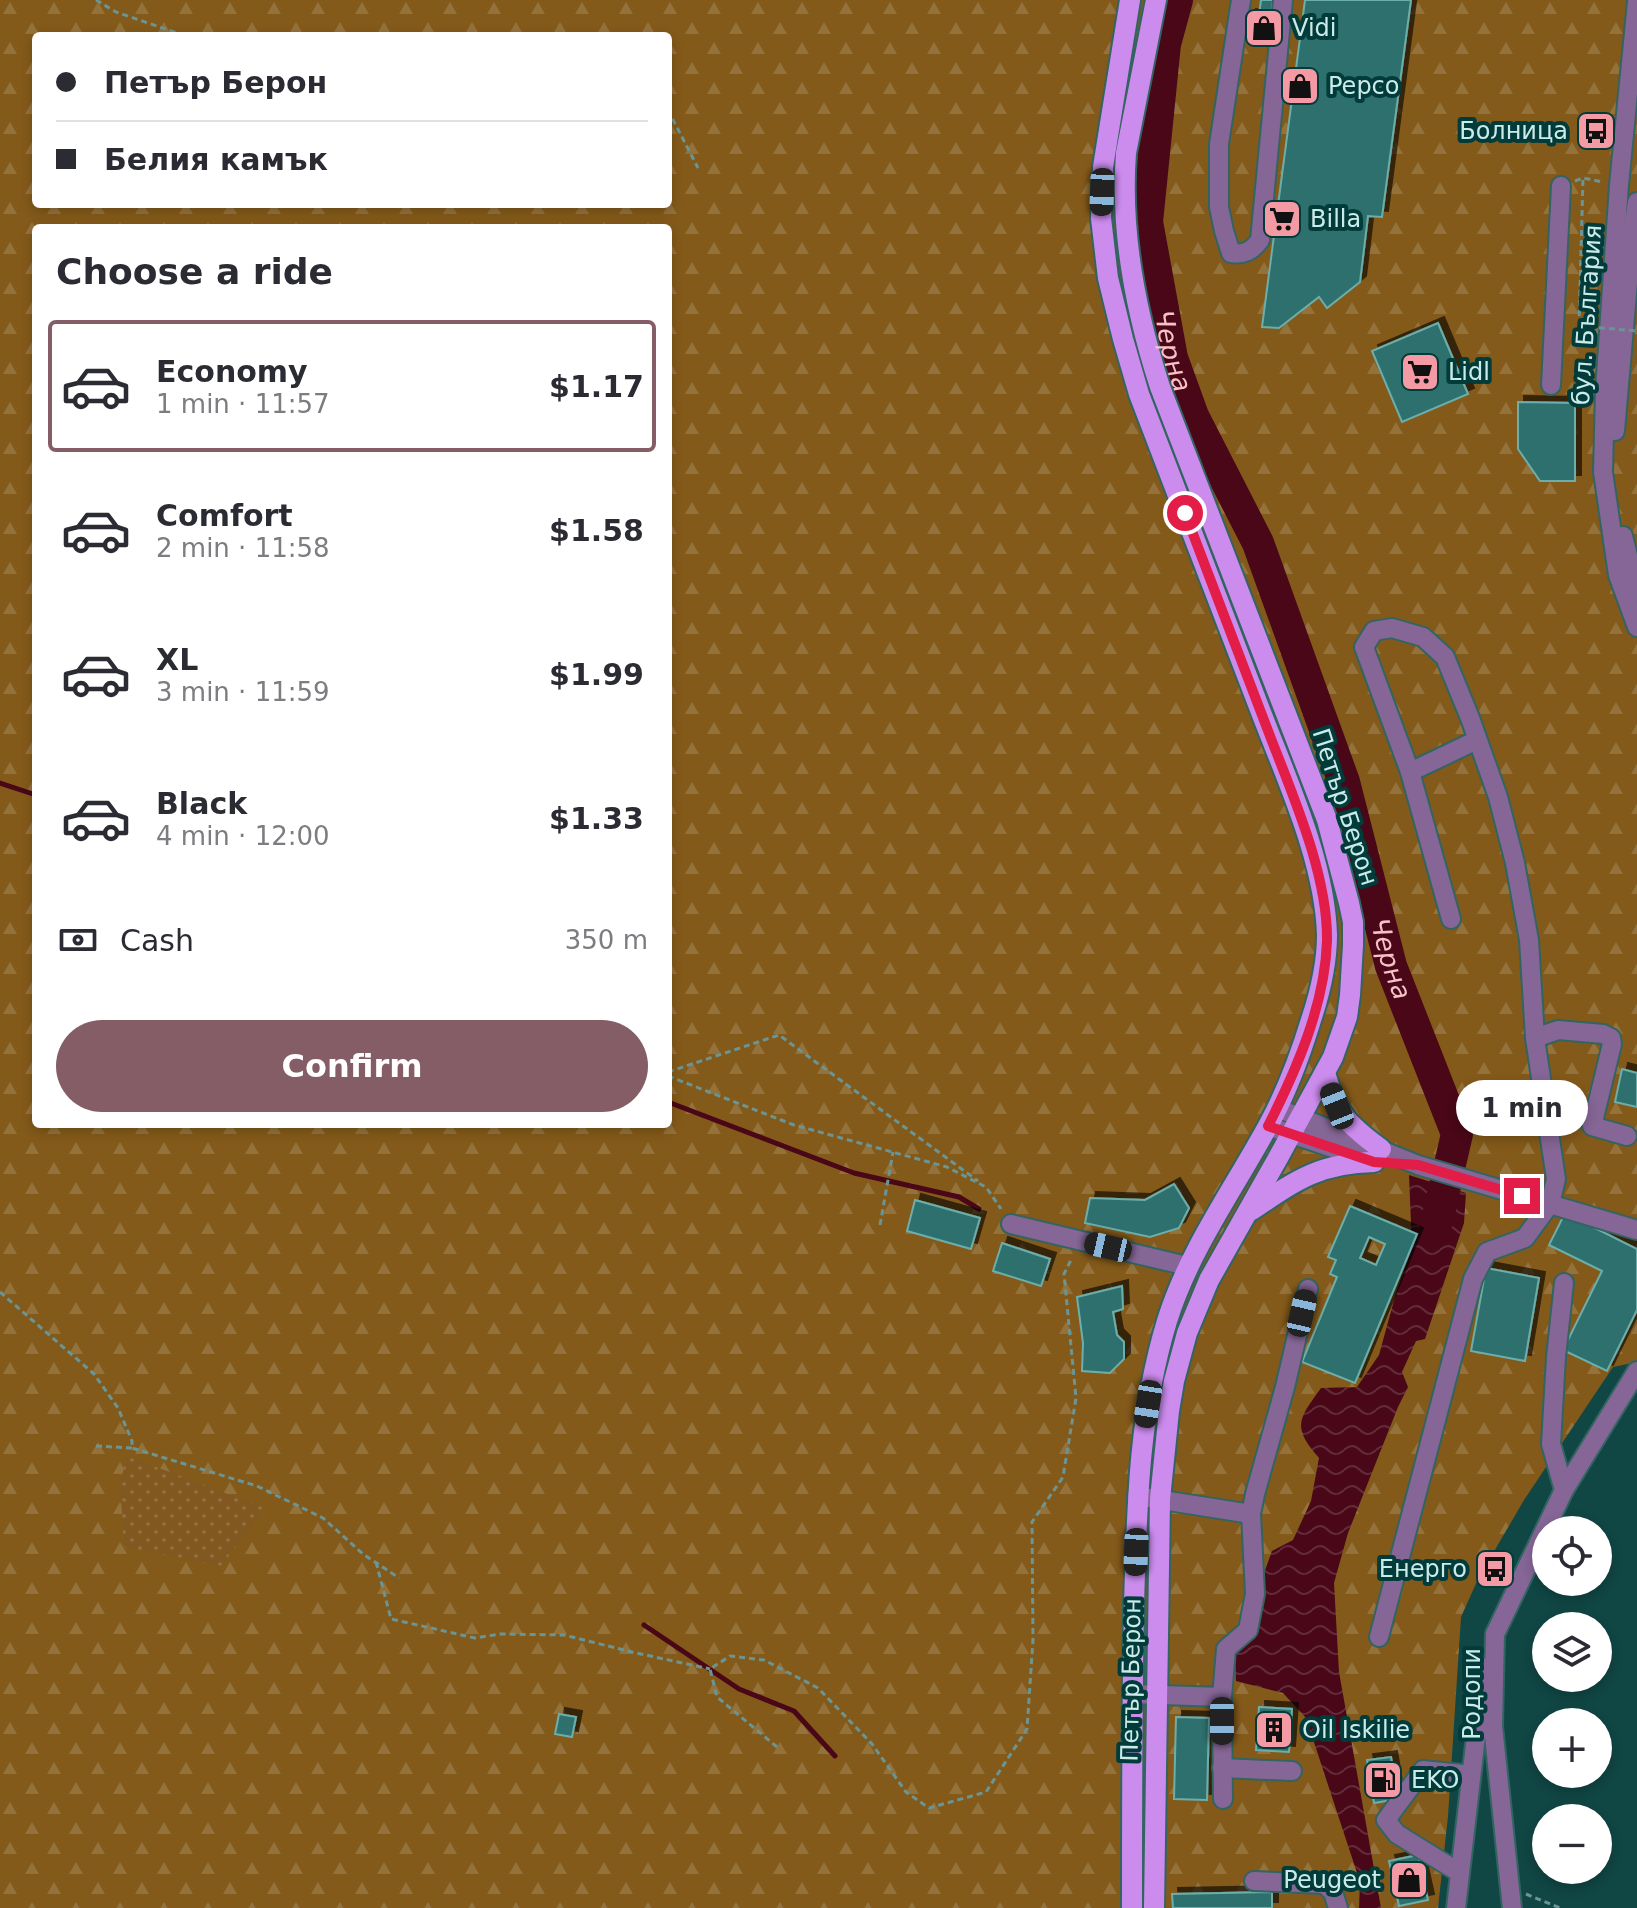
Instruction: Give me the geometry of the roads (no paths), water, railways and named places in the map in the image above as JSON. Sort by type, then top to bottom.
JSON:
[{"type":"main road","name":"Петър Берон","points":[[1130,0],[1103,167],[1101,218],[1108,278],[1139,394],[1299,811],[1321,887],[1326,959],[1318,1000],[1296,1064],[1273,1117],[1187,1266],[1167,1321],[1154,1373],[1142,1436],[1137,1496],[1132,1694],[1132,1908]]},
{"type":"main road","name":"Петър Берон","points":[[1154,1908],[1160,1499],[1169,1411],[1183,1345],[1209,1280],[1325,1073],[1341,1037],[1350,995],[1353,922],[1318,794],[1160,387],[1144,333],[1133,274],[1124,179],[1126,153],[1156,0]]},
{"type":"main road","points":[[1248,1213],[1320,1170],[1378,1155],[1344,1118],[1325,1073]]},
{"type":"street","points":[[1241,0],[1219,144],[1219,207],[1231,253],[1241,254],[1254,248],[1260,240],[1283,0]]},
{"type":"street","name":"бул. България","points":[[1637,2],[1619,185],[1605,390],[1603,472],[1618,575],[1637,627]]},
{"type":"street","points":[[1551,385],[1561,186]]},
{"type":"street","name":"бул. България","points":[[1637,202],[1613,451],[1626,550],[1637,591]]},
{"type":"street","points":[[1626,550],[1637,529]]},
{"type":"street","points":[[1379,1637],[1473,1279],[1487,1252],[1525,1238],[1550,1204],[1556,1179],[1535,1038],[1529,940],[1515,863],[1498,797],[1445,657],[1423,637],[1392,628],[1374,631],[1364,647],[1410,772],[1451,919]]},
{"type":"street","points":[[1410,772],[1477,740]]},
{"type":"street","points":[[1535,1038],[1558,1030],[1603,1034],[1611,1038],[1592,1126],[1627,1136]]},
{"type":"street","points":[[1273,1117],[1378,1155],[1637,1230]]},
{"type":"street","points":[[1011,1224],[1187,1266]]},
{"type":"street","points":[[1564,1283],[1551,1444],[1564,1490]]},
{"type":"street","points":[[1223,1799],[1222,1697],[1226,1649],[1248,1630],[1255,1594],[1251,1514],[1308,1289]]},
{"type":"street","name":"Родопи","points":[[1512,1908],[1493,1726],[1495,1634],[1564,1490],[1637,1371]]},
{"type":"street","points":[[1615,1405],[1637,1389]]},
{"type":"street","points":[[1137,1496],[1251,1514]]},
{"type":"street","points":[[1456,1908],[1481,1693],[1495,1634]]},
{"type":"street","points":[[1132,1694],[1222,1697]]},
{"type":"street","points":[[1222,1768],[1292,1771]]},
{"type":"street","points":[[1460,1873],[1397,1834],[1386,1820],[1423,1770],[1471,1775]]},
{"type":"street","points":[[1254,1881],[1324,1884],[1333,1892],[1338,1908]]},
{"type":"water","points":[[1409,1175],[1466,1193],[1464,1223],[1425,1339],[1416,1341],[1402,1372],[1408,1387],[1348,1533],[1334,1583],[1339,1672],[1381,1908],[1359,1908],[1360,1882],[1306,1718],[1283,1693],[1236,1681],[1235,1653],[1272,1551],[1293,1540],[1311,1501],[1319,1458],[1304,1438],[1303,1415],[1321,1388],[1357,1387],[1379,1355],[1412,1248]]},
{"type":"waterway","name":"Черна","points":[[1177,0],[1165,44],[1147,222],[1172,358],[1193,416],[1258,543],[1344,782],[1391,966],[1457,1134],[1435,1229]]},
{"type":"waterway","points":[[0,783],[32,794]]},
{"type":"waterway","points":[[672,1104],[854,1173],[959,1197],[979,1209]]},
{"type":"waterway","points":[[644,1625],[739,1689],[794,1711],[835,1756]]},
{"type":"place","name":"Vidi","points":[[1264,28]]},
{"type":"place","name":"Pepco","points":[[1300,86]]},
{"type":"place","name":"Болница","points":[[1596,131]]},
{"type":"place","name":"Billa","points":[[1282,219]]},
{"type":"place","name":"Lidl","points":[[1420,372]]},
{"type":"place","name":"Енерго","points":[[1495,1569]]},
{"type":"place","name":"Oil Iskilie","points":[[1274,1730]]},
{"type":"place","name":"EKO","points":[[1383,1780]]},
{"type":"place","name":"Peugeot","points":[[1409,1880]]}]
